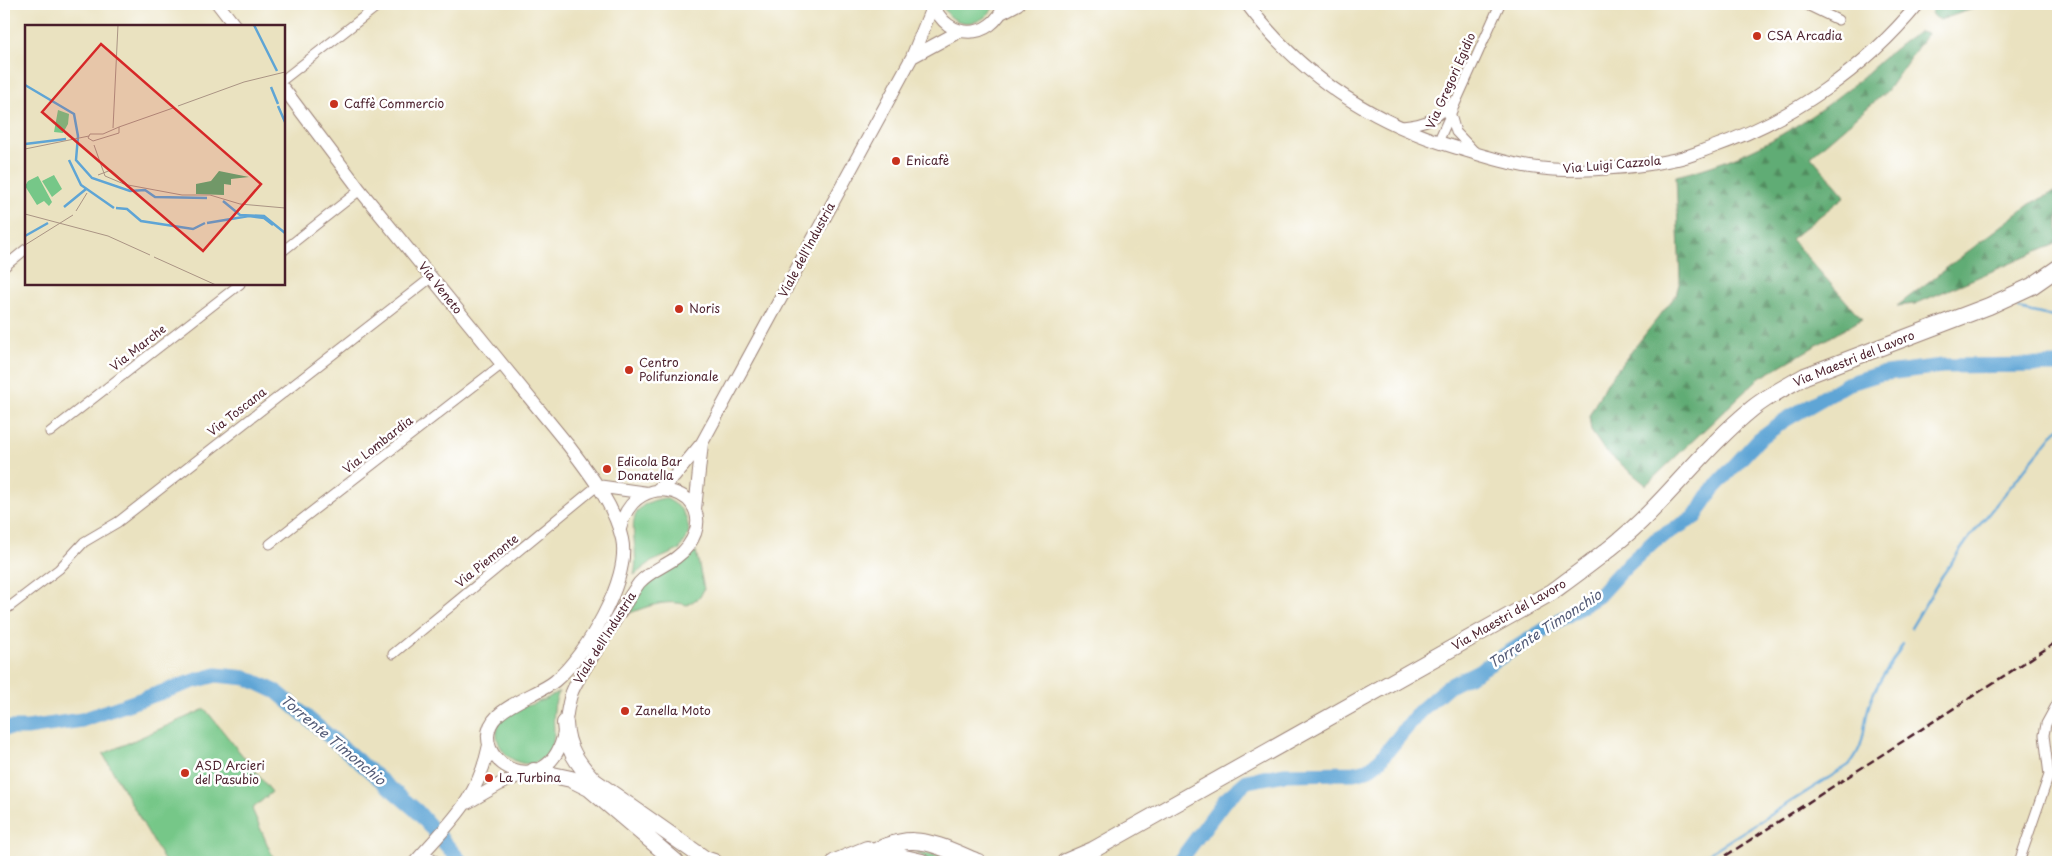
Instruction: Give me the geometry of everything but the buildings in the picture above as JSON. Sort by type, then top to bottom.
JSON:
[{"type":"highway","name":"Via Maestri del Lavoro","points":[[1065,862],[1093,850],[1552,592],[1599,558],[1640,522],[1733,426],[1754,407],[1780,390],[1805,376],[1989,306],[2032,286],[2058,268]]},
{"type":"highway","points":[[565,723],[566,738],[573,754],[592,785],[676,862]]},
{"type":"highway","points":[[529,772],[572,778],[592,785],[705,859],[714,862]]},
{"type":"highway","points":[[592,785],[694,862]]},
{"type":"highway","points":[[1084,862],[1139,830],[1170,807]]},
{"type":"highway","points":[[835,862],[893,840],[920,840],[959,853],[978,862]]},
{"type":"highway","points":[[857,862],[888,846],[920,840]]},
{"type":"highway","points":[[875,861],[898,850],[911,848],[959,853]]},
{"type":"highway","points":[[875,861],[896,856],[922,862]]},
{"type":"main road","points":[[218,4],[234,25]]},
{"type":"main road","name":"Viale dell'Industria","points":[[933,4],[943,21],[960,31]]},
{"type":"main road","name":"Viale dell'Industria","points":[[422,855],[467,803],[483,772],[492,726],[501,712],[510,705],[550,685],[560,677],[607,609],[623,566],[624,550],[620,529],[628,509],[676,475],[702,443],[912,57],[933,4]]},
{"type":"main road","points":[[912,57],[960,31],[979,31],[988,27],[1003,8],[1018,4]]},
{"type":"main road","name":"Via Luigi Cazzola","points":[[1247,4],[1273,38],[1298,62],[1348,99],[1399,127],[1438,142],[1476,153],[1535,168],[1563,170],[1625,167],[1677,159],[1737,138],[1804,105],[1841,79],[1880,44],[1918,4]]},
{"type":"main road","name":"Via Veneto","points":[[285,90],[360,190],[568,445],[597,486],[620,529]]},
{"type":"main road","name":"Viale dell'Industria","points":[[467,803],[500,784],[529,772],[554,758],[562,740],[568,705],[575,686],[636,587],[645,576],[678,557],[691,542],[696,531],[694,509],[702,443]]},
{"type":"main road","points":[[597,486],[680,493],[694,509]]},
{"type":"main road","points":[[489,745],[500,762],[529,772]]},
{"type":"street","points":[[285,78],[380,4]]},
{"type":"street","name":"Via Gregori Egidio","points":[[1438,142],[1500,4]]},
{"type":"street","points":[[1804,4],[1838,20]]},
{"type":"street","points":[[1399,127],[1434,119],[1460,94]]},
{"type":"street","points":[[1451,114],[1456,132],[1476,153]]},
{"type":"street","points":[[285,249],[360,190]]},
{"type":"street","points":[[4,267],[25,250]]},
{"type":"street","name":"Via Toscana","points":[[4,611],[59,569],[84,542],[118,522],[432,276]]},
{"type":"street","name":"Via Marche","points":[[50,432],[239,285]]},
{"type":"street","name":"Via Lombardia","points":[[270,544],[501,365]]},
{"type":"street","name":"Via Piemonte","points":[[393,654],[597,486]]},
{"type":"street","points":[[2019,862],[2049,775],[2044,735],[2046,724],[2058,702]]},
{"type":"street","points":[[422,855],[438,862]]},
{"type":"green space","points":[[942,4],[995,4],[984,18],[968,23],[960,22],[953,18],[946,12]]},
{"type":"green space","points":[[1937,4],[1987,4],[1940,20],[1931,13]]},
{"type":"green space","points":[[1920,32],[1927,34],[1887,91],[1811,156],[1845,196],[1791,239],[1862,319],[1758,379],[1646,485],[1605,451],[1591,431],[1589,416],[1605,385],[1676,295],[1680,280],[1676,176],[1726,161],[1771,141],[1813,115],[1896,48]]},
{"type":"green space","points":[[2058,190],[2058,243],[1915,304],[1897,306],[2030,204]]},
{"type":"green space","points":[[665,498],[683,512],[689,533],[679,550],[651,562],[634,575],[636,562],[633,527],[635,517],[640,509],[649,502]]},
{"type":"green space","points":[[696,551],[704,589],[700,597],[687,605],[662,603],[622,616],[636,593],[652,577],[682,563]]},
{"type":"green space","points":[[559,692],[554,708],[554,739],[547,754],[537,762],[527,764],[508,756],[501,748],[497,738],[498,727],[503,717],[515,709],[534,704]]},
{"type":"green space","name":"ASD Arcieri del Pasubio","points":[[205,709],[272,792],[252,809],[275,862],[165,862],[103,754]]},
{"type":"green space","points":[[916,852],[948,857],[962,862],[931,862]]},
{"type":"waterway","points":[[2019,309],[2058,318]]},
{"type":"waterway","name":"Torrente Timonchio","points":[[1179,862],[1225,800],[1247,781],[1285,774],[1354,773],[1367,770],[1380,760],[1420,711],[1447,687],[1479,671],[1598,596],[1619,573],[1655,540],[1695,517],[1712,490],[1759,439],[1785,420],[1847,384],[1879,374],[1942,366],[2058,365]]},
{"type":"waterway","points":[[1911,628],[1942,576],[1969,538],[2058,428]]},
{"type":"waterway","points":[[1695,862],[1849,765],[1862,740],[1869,706],[1875,690],[1903,644]]},
{"type":"waterway","name":"Torrente Timonchio","points":[[4,728],[27,728],[82,720],[216,675],[247,678],[277,692],[417,811],[461,862]]},
{"type":"railway","points":[[1716,862],[2058,641]]},
{"type":"place","name":"CSA Arcadia","points":[[1757,36]]},
{"type":"place","name":"Caffè Commercio","points":[[334,104]]},
{"type":"place","name":"Enicafè","points":[[896,161]]},
{"type":"place","name":"Noris","points":[[679,309]]},
{"type":"place","name":"Centro Polifunzionale","points":[[629,370]]},
{"type":"place","name":"Edicola Bar Donatella","points":[[607,469]]},
{"type":"place","name":"Zanella Moto","points":[[625,711]]},
{"type":"place","name":"ASD Arcieri del Pasubio","points":[[185,773]]},
{"type":"place","name":"La Turbina","points":[[489,778]]}]
